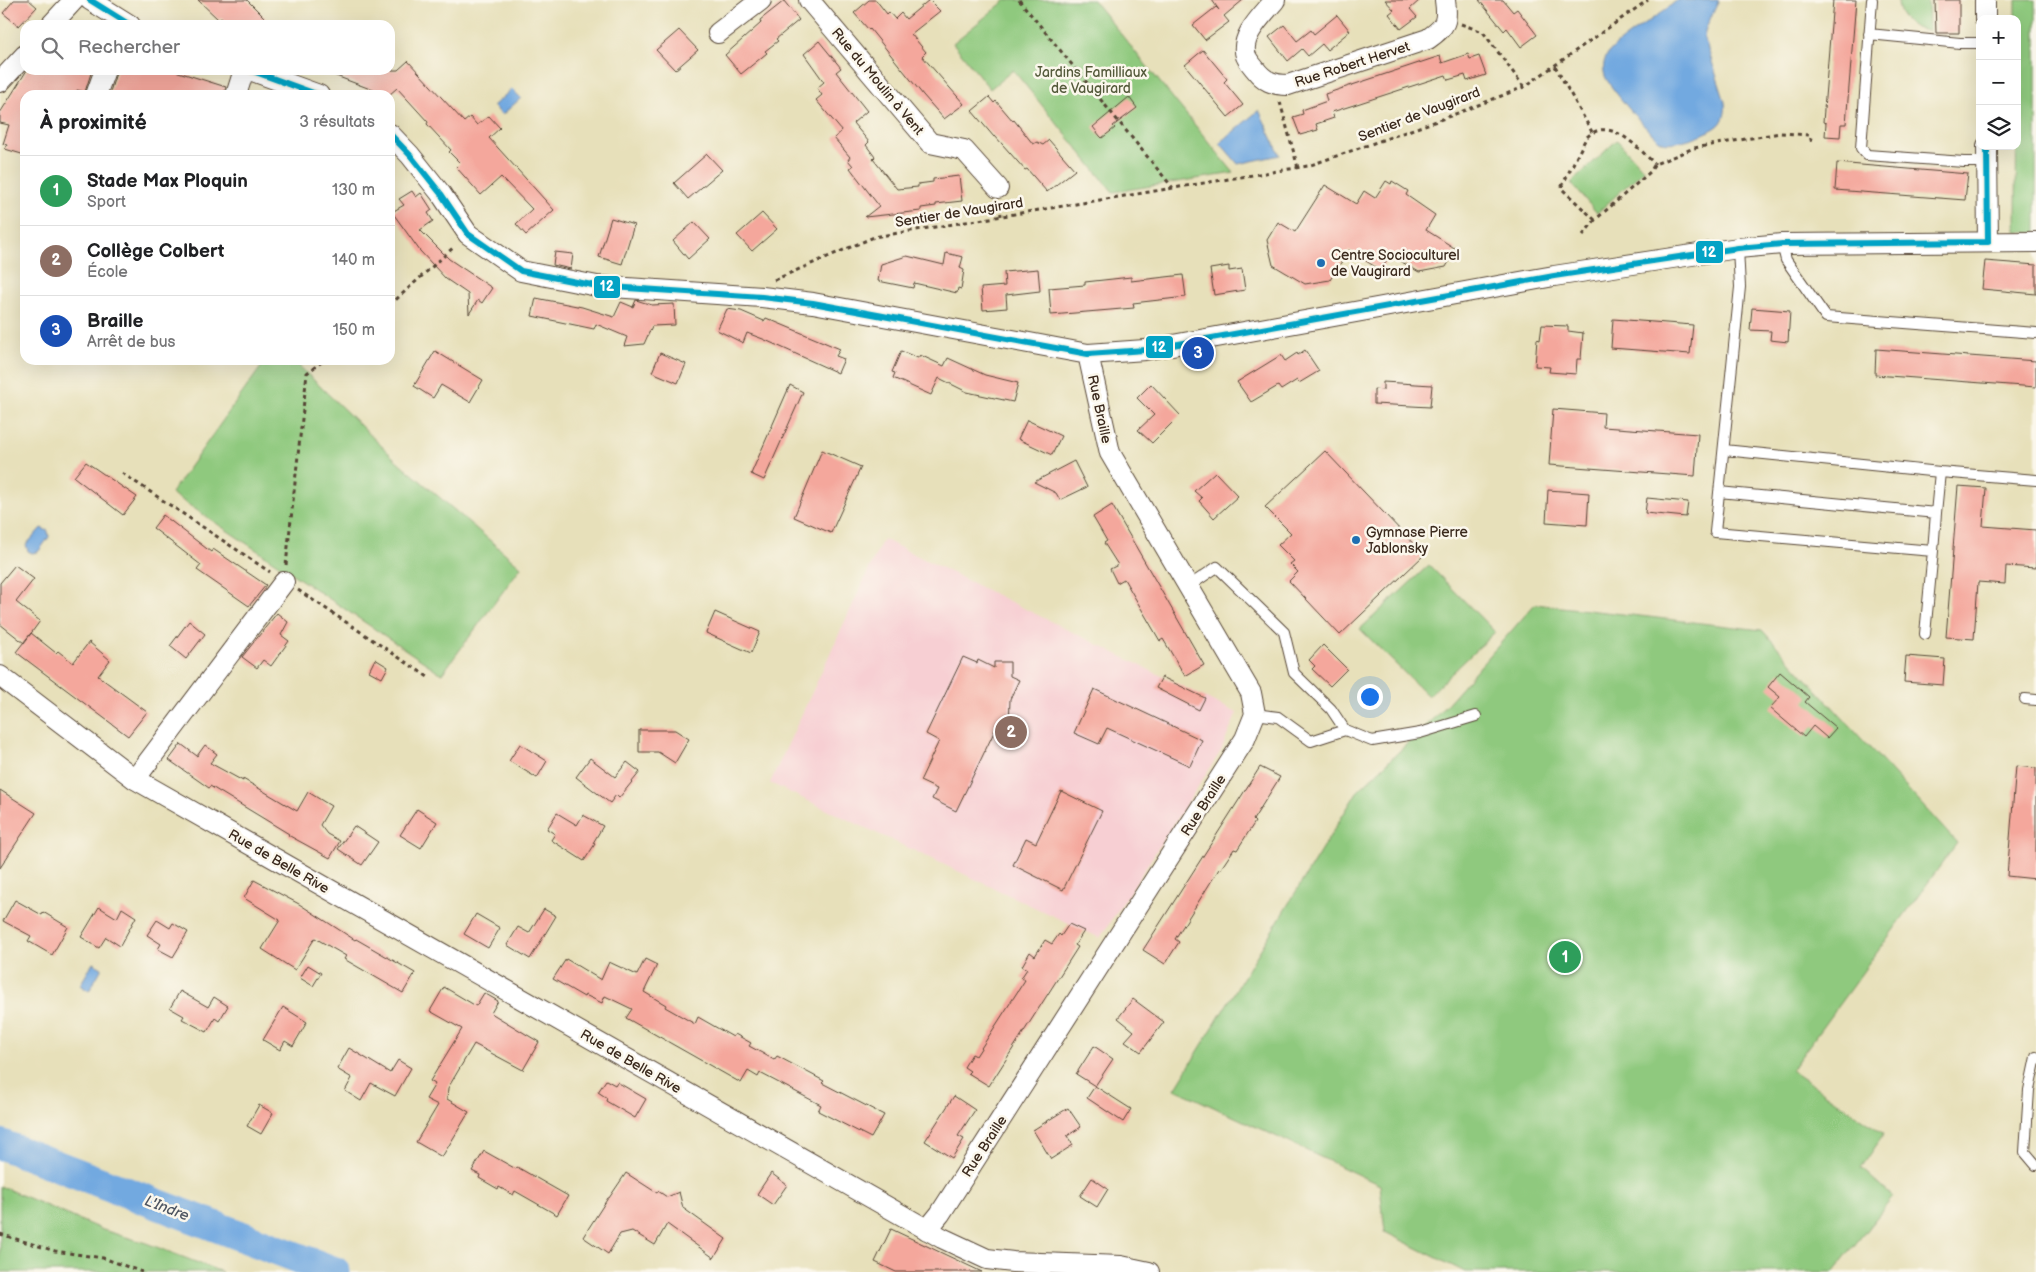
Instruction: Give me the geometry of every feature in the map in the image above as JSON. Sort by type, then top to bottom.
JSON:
[{"type":"street","points":[[56,20],[74,0]]},
{"type":"street","points":[[90,0],[118,20]]},
{"type":"street","points":[[718,33],[761,0]]},
{"type":"street","name":"Rue du Moulin à Vent","points":[[810,0],[930,143],[964,150],[998,188]]},
{"type":"street","name":"Rue Robert Hervet","points":[[1275,0],[1248,35],[1245,43],[1246,58],[1260,76],[1275,85],[1288,85],[1428,39],[1442,29],[1446,9]]},
{"type":"street","points":[[1985,0],[1985,15]]},
{"type":"street","points":[[0,82],[20,60]]},
{"type":"street","points":[[98,90],[103,75]]},
{"type":"street","points":[[238,90],[242,75]]},
{"type":"street","points":[[264,75],[305,90]]},
{"type":"street","points":[[395,139],[441,194],[468,234],[521,271],[597,286],[762,297],[813,303],[1088,354],[1145,350],[1554,276],[1738,248],[1782,244],[2036,242]]},
{"type":"street","points":[[1987,154],[1988,242]]},
{"type":"street","name":"Rue Braille","points":[[927,1230],[945,1206],[1245,739],[1255,714],[1251,693],[1110,452],[1088,354]]},
{"type":"street","points":[[135,779],[284,582]]},
{"type":"street","name":"Rue de Belle Rive","points":[[0,676],[135,779],[927,1230],[987,1259],[1013,1262],[1121,1266],[1149,1272]]},
{"type":"lane","points":[[1872,0],[1861,148],[1867,155],[1914,159],[1987,154]]},
{"type":"lane","points":[[1869,34],[1960,43],[1976,42]]},
{"type":"lane","points":[[1782,244],[1786,260],[1826,317],[2036,333]]},
{"type":"lane","points":[[1738,248],[1740,287],[1716,532],[1933,551]]},
{"type":"lane","points":[[1724,450],[2036,480]]},
{"type":"lane","points":[[1925,634],[1940,472]]},
{"type":"lane","points":[[1719,492],[1936,513]]},
{"type":"lane","points":[[1189,586],[1217,567],[1284,632],[1294,673],[1331,709],[1345,730],[1372,741],[1420,733],[1476,716]]},
{"type":"lane","points":[[2025,698],[2036,700]]},
{"type":"lane","points":[[1255,714],[1278,717],[1311,741],[1345,730]]},
{"type":"lane","points":[[2036,1057],[2029,1090],[2025,1152],[2036,1165]]},
{"type":"path","points":[[1019,0],[1173,188]]},
{"type":"path","name":"Sentier de Vaugirard","points":[[767,284],[874,237],[1308,166],[1524,87],[1648,0]]},
{"type":"path","points":[[1446,9],[1483,32],[1524,87]]},
{"type":"path","points":[[1554,66],[1592,132]]},
{"type":"path","points":[[1275,85],[1298,168]]},
{"type":"path","points":[[1595,220],[1561,188],[1586,138],[1592,132],[1611,130],[1625,137],[1655,164]]},
{"type":"path","points":[[1583,235],[1595,220],[1650,172],[1655,164],[1694,148],[1780,133],[1810,135],[1812,144]]},
{"type":"path","points":[[395,300],[468,234]]},
{"type":"path","points":[[284,582],[307,373],[317,365]]},
{"type":"path","points":[[0,1234],[55,1251],[103,1258],[142,1272]]},
{"type":"shaded area","points":[[883,539],[1237,713],[1221,751],[1100,938],[770,783]]},
{"type":"green space","name":"Jardins Familliaux de Vaugirard","points":[[1006,0],[1093,0],[1234,173],[1113,192],[1013,70],[990,89],[953,43]]},
{"type":"green space","points":[[1898,0],[1928,0],[1929,31],[1917,28],[1907,22],[1900,12]]},
{"type":"green space","points":[[2016,0],[2036,0],[2036,233],[2016,232],[2016,150],[2021,150],[2021,15],[2016,15]]},
{"type":"green space","points":[[1617,140],[1644,170],[1597,213],[1571,183]]},
{"type":"green space","points":[[262,365],[298,365],[396,460],[521,567],[442,674],[171,493]]},
{"type":"green space","points":[[1429,565],[1495,632],[1428,696],[1360,629]]},
{"type":"green space","points":[[1535,604],[1762,630],[1957,843],[1791,1070],[1884,1134],[1861,1168],[1893,1197],[1833,1272],[1465,1272],[1385,1232],[1380,1185],[1175,1089],[1357,792],[1439,713]]},
{"type":"green space","points":[[0,1186],[103,1230],[146,1243],[222,1272],[0,1272]]},
{"type":"water","points":[[1677,0],[1719,0],[1706,28],[1704,37],[1725,102],[1725,111],[1723,119],[1716,128],[1693,138],[1668,143],[1658,139],[1650,132],[1614,91],[1605,76],[1604,62],[1610,51],[1627,36]]},
{"type":"water","points":[[512,89],[521,98],[502,115],[493,106]]},
{"type":"water","points":[[1259,110],[1280,155],[1238,164],[1220,143]]},
{"type":"water","points":[[41,528],[48,531],[49,537],[38,552],[32,553],[28,551],[26,545]]},
{"type":"water","points":[[93,963],[102,968],[89,991],[80,985]]},
{"type":"building","points":[[14,0],[29,0],[37,7],[25,20],[20,20],[19,26],[3,13]]},
{"type":"building","points":[[198,0],[247,0],[267,20],[223,20],[221,18],[219,20]]},
{"type":"building","points":[[869,0],[876,0],[887,14],[889,12],[895,19],[901,13],[906,19],[929,0],[940,11],[911,34],[926,52],[922,56],[964,104],[944,119],[870,29],[854,13]]},
{"type":"building","points":[[1212,0],[1243,0],[1224,16],[1229,22],[1205,40],[1193,25],[1216,7],[1219,10]]},
{"type":"building","points":[[1385,0],[1420,0],[1410,9],[1417,17],[1401,29],[1389,14],[1394,10]]},
{"type":"building","points":[[1479,0],[1503,0],[1513,12],[1517,9],[1537,35],[1521,47],[1507,28],[1504,31]]},
{"type":"building","points":[[1833,0],[1856,0],[1846,124],[1841,124],[1840,137],[1825,136],[1826,123],[1823,122]]},
{"type":"building","points":[[1935,0],[1959,0],[1959,33],[1936,33]]},
{"type":"building","points":[[784,1],[799,20],[776,39],[778,41],[765,51],[767,53],[741,74],[725,55],[761,23],[760,20]]},
{"type":"building","points":[[1337,15],[1350,31],[1327,50],[1322,44],[1308,56],[1302,49],[1288,61],[1269,37],[1284,25],[1297,41],[1311,30],[1314,34]]},
{"type":"building","points":[[679,30],[698,50],[675,70],[656,50]]},
{"type":"building","points":[[819,41],[841,68],[836,72],[867,111],[853,123],[869,142],[866,145],[875,157],[873,159],[897,189],[918,187],[918,184],[933,182],[933,179],[959,176],[962,201],[936,204],[936,206],[921,208],[921,211],[865,217],[879,206],[850,168],[853,166],[848,160],[850,157],[834,138],[842,131],[816,100],[822,95],[817,88],[824,82],[804,54]]},
{"type":"building","points":[[1203,50],[1227,79],[1224,82],[1243,105],[1228,117],[1185,65]]},
{"type":"building","points":[[1468,54],[1470,59],[1479,56],[1486,75],[1467,81],[1465,75],[1448,80],[1446,75],[1332,112],[1334,118],[1316,124],[1318,130],[1300,135],[1293,117],[1303,114],[1302,110],[1327,101],[1325,94],[1440,56],[1442,63]]},
{"type":"building","points":[[408,61],[464,122],[470,117],[477,125],[489,116],[500,128],[489,138],[554,210],[526,235],[516,224],[532,209],[501,177],[481,195],[456,167],[460,163],[449,152],[451,150],[397,88],[395,90],[373,90],[334,75],[395,75],[395,70],[398,70]]},
{"type":"building","points":[[24,75],[90,75],[86,90],[20,90],[20,154],[5,149],[7,145],[3,144],[9,125],[0,123],[0,113]]},
{"type":"building","points":[[115,75],[188,75],[226,87],[225,90],[111,90]]},
{"type":"building","points":[[989,97],[994,103],[996,101],[1014,120],[1033,144],[1037,142],[1043,145],[1049,140],[1075,170],[1047,192],[1027,169],[1025,170],[994,137],[972,111]]},
{"type":"building","points":[[1129,97],[1137,108],[1113,126],[1115,128],[1102,138],[1093,127]]},
{"type":"building","points":[[707,154],[722,170],[688,199],[674,183]]},
{"type":"building","points":[[1837,163],[1968,174],[1965,200],[1835,190]]},
{"type":"building","points":[[1386,181],[1391,184],[1392,181],[1408,191],[1406,195],[1435,215],[1426,230],[1456,249],[1446,267],[1419,272],[1390,255],[1380,270],[1349,250],[1330,280],[1305,284],[1273,265],[1267,240],[1278,222],[1295,232],[1325,185],[1356,204],[1364,191],[1375,198]]},
{"type":"building","points":[[412,191],[416,197],[421,193],[432,210],[428,213],[433,221],[420,230],[449,259],[492,288],[482,303],[478,300],[469,314],[468,294],[446,279],[420,251],[395,216],[395,210],[404,205],[399,199]]},
{"type":"building","points":[[762,213],[777,229],[752,251],[737,235]]},
{"type":"building","points":[[611,218],[634,225],[622,264],[599,257]]},
{"type":"building","points":[[694,222],[710,239],[688,259],[673,241]]},
{"type":"building","points":[[555,252],[573,254],[571,269],[553,265]]},
{"type":"building","points":[[946,253],[963,257],[960,268],[964,270],[961,289],[958,288],[957,293],[914,283],[913,288],[878,281],[881,264],[907,256],[944,265]]},
{"type":"building","points":[[1985,261],[2036,265],[2036,294],[1982,289]]},
{"type":"building","points":[[1229,266],[1229,271],[1242,269],[1245,290],[1214,295],[1210,269]]},
{"type":"building","points":[[1038,269],[1040,291],[1006,295],[1007,308],[983,310],[981,288],[1005,286],[1004,272]]},
{"type":"building","points":[[1183,275],[1186,297],[1133,303],[1134,308],[1051,315],[1049,288],[1085,285],[1085,282],[1131,277],[1131,281]]},
{"type":"building","points":[[536,298],[582,307],[614,317],[621,302],[633,307],[636,300],[652,305],[674,304],[675,325],[652,326],[644,344],[624,346],[627,337],[596,324],[594,329],[532,316]]},
{"type":"building","points":[[1752,308],[1790,311],[1788,342],[1770,340],[1771,331],[1750,330]]},
{"type":"building","points":[[727,309],[741,311],[764,321],[766,318],[840,349],[836,356],[844,359],[838,373],[747,333],[743,343],[717,330]]},
{"type":"building","points":[[1613,319],[1693,325],[1690,354],[1611,348]]},
{"type":"building","points":[[1542,325],[1568,326],[1568,331],[1583,333],[1581,359],[1577,359],[1576,374],[1549,372],[1550,367],[1535,366],[1537,339],[1540,340]]},
{"type":"building","points":[[1876,349],[2036,361],[2036,387],[1875,375]]},
{"type":"building","points":[[1305,350],[1319,371],[1299,383],[1297,380],[1281,390],[1278,386],[1251,402],[1237,382],[1281,355],[1285,361]]},
{"type":"building","points":[[435,351],[483,380],[470,402],[441,385],[433,398],[414,386]]},
{"type":"building","points":[[901,351],[918,358],[920,355],[944,366],[948,358],[985,375],[1018,383],[1013,402],[967,392],[939,378],[931,395],[893,378],[895,373],[892,372]]},
{"type":"building","points":[[660,353],[686,364],[678,383],[652,372]]},
{"type":"building","points":[[1383,382],[1432,385],[1430,407],[1374,404],[1374,389],[1383,390]]},
{"type":"building","points":[[1151,384],[1180,415],[1152,443],[1138,430],[1154,415],[1137,398]]},
{"type":"building","points":[[790,385],[803,392],[764,480],[751,474]]},
{"type":"building","points":[[1553,409],[1604,413],[1603,427],[1698,434],[1695,476],[1549,465]]},
{"type":"building","points":[[1027,420],[1061,436],[1052,455],[1018,439]]},
{"type":"building","points":[[822,450],[861,467],[831,533],[794,517]]},
{"type":"building","name":"Gymnase Pierre Jablonsky","points":[[1325,451],[1424,555],[1340,635],[1289,581],[1298,572],[1290,564],[1294,561],[1278,545],[1291,533],[1265,507]]},
{"type":"building","points":[[1074,461],[1087,487],[1060,500],[1056,493],[1034,482]]},
{"type":"building","points":[[86,462],[137,497],[123,515],[74,477]]},
{"type":"building","points":[[1215,472],[1238,496],[1214,518],[1199,501],[1202,498],[1194,491]]},
{"type":"building","points":[[1958,486],[1986,488],[1983,526],[2036,530],[2036,568],[2006,566],[2005,584],[1978,582],[1974,639],[1946,637]]},
{"type":"building","points":[[1548,490],[1589,493],[1587,525],[1546,522]]},
{"type":"building","points":[[1647,498],[1688,502],[1686,517],[1645,513]]},
{"type":"building","points":[[1112,505],[1204,665],[1185,676],[1163,639],[1160,641],[1124,579],[1117,583],[1110,569],[1118,565],[1104,543],[1107,541],[1093,517]]},
{"type":"building","points":[[163,515],[211,552],[213,549],[266,585],[249,606],[197,570],[201,565],[153,528]]},
{"type":"building","points":[[15,565],[34,579],[16,602],[40,621],[24,643],[0,624],[0,583]]},
{"type":"building","points":[[715,612],[760,632],[751,653],[706,633]]},
{"type":"building","points":[[277,613],[288,622],[281,635],[289,641],[271,666],[263,660],[257,668],[242,657]]},
{"type":"building","points":[[189,621],[205,634],[186,659],[170,646]]},
{"type":"building","points":[[31,633],[56,653],[58,651],[73,663],[89,642],[110,660],[98,676],[147,712],[128,736],[16,652]]},
{"type":"building","points":[[1323,645],[1347,669],[1330,686],[1312,669],[1315,666],[1309,660]]},
{"type":"building","points":[[1906,656],[1945,659],[1943,685],[1904,682]]},
{"type":"building","points":[[963,657],[977,663],[978,660],[994,668],[994,662],[1010,662],[1010,676],[1019,680],[1010,699],[1009,728],[997,726],[956,811],[932,799],[937,789],[920,781],[939,741],[926,734]]},
{"type":"building","points":[[375,659],[388,667],[382,678],[369,671]]},
{"type":"building","points":[[1780,672],[1809,697],[1805,702],[1836,728],[1827,738],[1813,726],[1804,737],[1770,708],[1780,697],[1768,687]]},
{"type":"building","points":[[1162,677],[1205,698],[1199,710],[1156,688]]},
{"type":"building","points":[[1094,689],[1202,740],[1190,766],[1107,728],[1099,744],[1074,733]]},
{"type":"building","points":[[639,730],[675,730],[689,739],[675,763],[658,752],[639,752]]},
{"type":"building","points":[[181,744],[197,756],[205,745],[217,754],[210,763],[243,781],[243,779],[297,811],[308,792],[331,806],[320,825],[327,834],[340,841],[330,858],[288,835],[210,786],[209,788],[169,760]]},
{"type":"building","points":[[520,744],[547,761],[537,778],[509,761]]},
{"type":"building","points":[[590,758],[615,777],[627,762],[640,772],[619,798],[616,795],[610,803],[576,777]]},
{"type":"building","points":[[2016,766],[2036,768],[2036,879],[2007,876]]},
{"type":"building","points":[[1260,767],[1280,777],[1237,850],[1234,849],[1219,869],[1175,939],[1179,942],[1165,964],[1143,950]]},
{"type":"building","points":[[0,790],[36,813],[0,868]]},
{"type":"building","points":[[1061,791],[1102,811],[1063,890],[1013,865],[1026,838],[1036,843]]},
{"type":"building","points":[[417,809],[437,822],[421,848],[400,835]]},
{"type":"building","points":[[557,813],[577,825],[583,815],[603,826],[593,843],[595,844],[584,861],[551,840],[555,834],[547,829]]},
{"type":"building","points":[[354,826],[378,842],[362,865],[338,849]]},
{"type":"building","points":[[254,880],[299,904],[355,940],[415,973],[403,993],[344,959],[346,956],[315,938],[295,970],[262,949],[280,920],[244,898]]},
{"type":"building","points":[[15,900],[42,915],[43,912],[68,927],[52,955],[28,941],[31,936],[3,921]]},
{"type":"building","points":[[99,907],[117,918],[122,908],[136,917],[120,946],[106,937],[99,948],[81,937]]},
{"type":"building","points":[[544,909],[556,916],[530,959],[507,945],[518,927],[529,933]]},
{"type":"building","points":[[476,914],[500,928],[488,948],[464,934]]},
{"type":"building","points":[[157,920],[170,928],[173,923],[188,932],[173,957],[158,949],[161,944],[147,935]]},
{"type":"building","points":[[1069,924],[1084,931],[1075,945],[1078,947],[989,1086],[968,1073],[970,1071],[964,1067],[972,1054],[976,1056],[1025,980],[1021,978],[1027,969],[1022,966],[1030,952],[1035,956],[1045,940],[1052,944],[1059,934],[1061,936]]},
{"type":"building","points":[[566,959],[601,980],[609,962],[637,975],[645,959],[657,965],[644,992],[666,1005],[665,1007],[695,1024],[698,1017],[733,1037],[735,1034],[751,1043],[749,1046],[774,1060],[777,1056],[824,1081],[822,1083],[884,1115],[871,1138],[818,1111],[821,1105],[760,1073],[758,1077],[748,1071],[741,1083],[626,1018],[632,1009],[605,996],[602,1003],[585,995],[584,997],[553,979]]},
{"type":"building","points":[[308,965],[321,973],[313,986],[300,978]]},
{"type":"building","points":[[444,987],[476,1006],[484,993],[498,1001],[491,1013],[539,1042],[523,1070],[474,1044],[448,1088],[447,1099],[469,1112],[442,1157],[416,1142],[438,1105],[426,1099],[435,1084],[430,1081],[462,1029],[430,1011]]},
{"type":"building","points":[[180,991],[208,1007],[214,997],[228,1006],[219,1021],[215,1018],[207,1032],[182,1019],[184,1016],[170,1008]]},
{"type":"building","points":[[1133,999],[1164,1022],[1141,1052],[1125,1041],[1134,1031],[1118,1018]]},
{"type":"building","points":[[283,1007],[307,1022],[293,1046],[285,1041],[280,1050],[263,1040]]},
{"type":"building","points":[[1094,1046],[1113,1059],[1095,1086],[1076,1074]]},
{"type":"building","points":[[349,1048],[390,1073],[398,1060],[411,1068],[395,1096],[371,1083],[361,1101],[345,1091],[352,1078],[337,1069]]},
{"type":"building","points":[[606,1080],[615,1085],[617,1082],[646,1099],[635,1118],[606,1101],[607,1098],[598,1092]]},
{"type":"building","points":[[1095,1086],[1131,1109],[1123,1122],[1087,1098]]},
{"type":"building","points":[[954,1096],[975,1110],[958,1136],[964,1139],[952,1158],[925,1141]]},
{"type":"building","points":[[259,1105],[273,1113],[261,1134],[247,1126]]},
{"type":"building","points":[[1068,1108],[1081,1127],[1067,1136],[1073,1145],[1051,1159],[1033,1130]]},
{"type":"building","points":[[484,1151],[568,1196],[557,1215],[515,1191],[513,1195],[479,1178],[480,1175],[472,1171]]},
{"type":"building","points":[[626,1173],[657,1193],[658,1191],[667,1197],[679,1192],[683,1208],[726,1239],[714,1258],[667,1224],[655,1245],[632,1231],[620,1234],[608,1254],[583,1237]]},
{"type":"building","points":[[771,1173],[787,1185],[773,1205],[757,1194]]},
{"type":"building","points":[[1092,1178],[1108,1189],[1097,1207],[1080,1196]]},
{"type":"building","points":[[891,1229],[982,1272],[896,1272],[875,1262]]},
{"type":"waterway","name":"L'Indre","points":[[0,1144],[335,1272]]},
{"type":"transit line","name":"12","points":[[90,0],[122,20]]},
{"type":"transit line","name":"12","points":[[264,75],[305,90]]},
{"type":"transit line","name":"12","points":[[395,139],[441,194],[468,234],[521,271],[597,286],[762,297],[813,303],[1088,354],[1145,350],[1554,276],[1738,248],[1782,244],[1988,242]]},
{"type":"transit line","name":"12","points":[[1987,150],[1988,242]]},
{"type":"place","name":"Centre Socioculturel de Vaugirard","points":[[1321,263]]},
{"type":"place","name":"Braille","points":[[1198,353]]},
{"type":"place","name":"Gymnase Pierre Jablonsky","points":[[1356,540]]},
{"type":"place","name":"Collège Colbert","points":[[1011,732]]},
{"type":"place","name":"Stade Max Ploquin","points":[[1565,957]]}]
